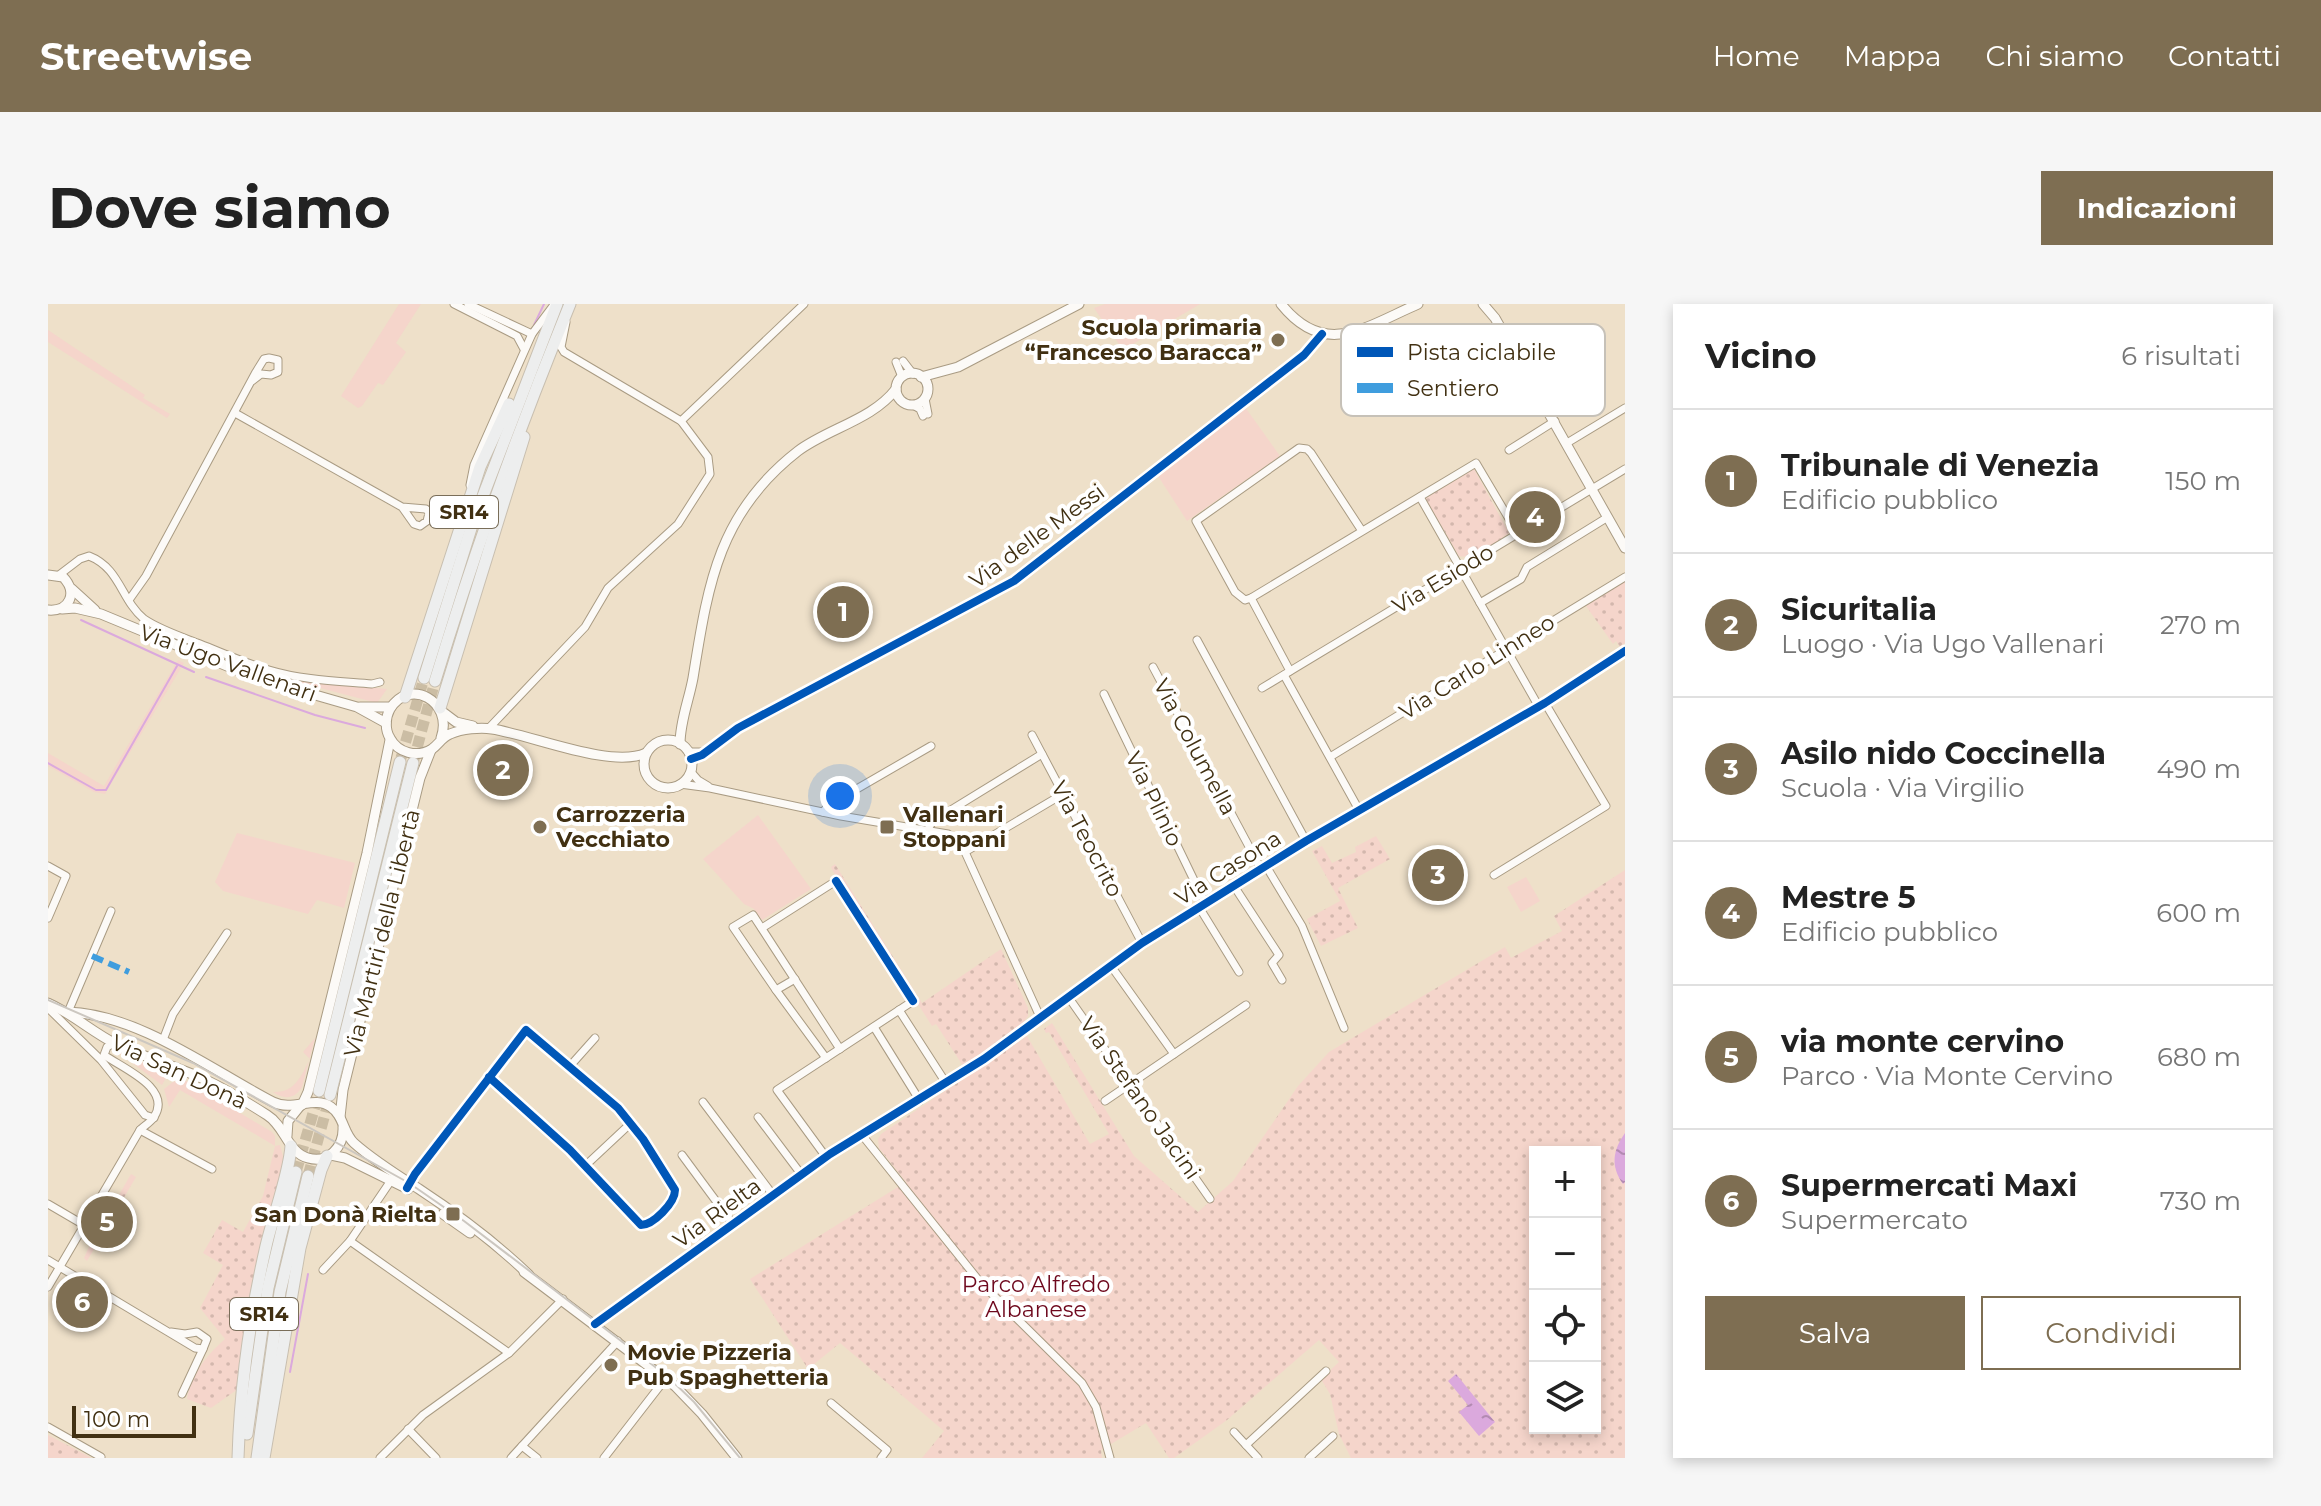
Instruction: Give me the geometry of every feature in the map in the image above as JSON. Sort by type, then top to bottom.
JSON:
[{"type":"main road","name":"SR14","points":[[405,697],[468,502],[538,335],[562,306]]},
{"type":"main road","name":"SR14","points":[[440,709],[513,479],[562,306]]},
{"type":"main road","name":"SR14","points":[[538,335],[473,522],[429,680],[540,379]]},
{"type":"main road","name":"Via Martiri della Libertà","points":[[325,1093],[406,762]]},
{"type":"main road","points":[[238,1458],[241,1391],[255,1296],[289,1141]]},
{"type":"main road","points":[[264,1458],[294,1277],[319,1175],[329,1156]]},
{"type":"main road","name":"SR14","points":[[245,1458],[268,1288],[302,1174],[280,1292],[257,1458]]},
{"type":"street","points":[[454,304],[517,336],[523,343],[524,353]]},
{"type":"street","points":[[468,304],[538,335],[524,353],[474,465],[468,502]]},
{"type":"street","points":[[681,421],[804,304]]},
{"type":"street","points":[[874,410],[908,404],[926,396],[933,385],[956,367],[1079,304]]},
{"type":"street","points":[[1281,304],[1307,330],[1341,334]]},
{"type":"street","points":[[1369,324],[1418,304]]},
{"type":"street","points":[[1483,304],[1498,324]]},
{"type":"street","points":[[441,738],[457,732],[487,728],[585,627],[608,588],[671,531],[701,492],[710,474],[710,463],[681,421],[561,347],[566,333],[562,306]]},
{"type":"street","name":"Via delle Messi","points":[[690,755],[705,752],[738,728],[976,604],[1014,581],[1304,355],[1322,334]]},
{"type":"street","points":[[680,744],[703,607],[720,550],[735,522],[758,490],[797,452],[874,410],[896,389],[902,377],[899,362],[926,382],[926,415],[908,404],[896,389]]},
{"type":"street","points":[[902,377],[956,367]]},
{"type":"street","points":[[129,600],[146,576],[252,381]]},
{"type":"street","points":[[1567,443],[1625,408]]},
{"type":"street","points":[[235,413],[402,507]]},
{"type":"street","points":[[1552,416],[1625,548]]},
{"type":"street","points":[[1509,450],[1555,421]]},
{"type":"street","points":[[1362,531],[1311,453],[1299,448],[1196,521],[1241,599],[1251,598],[1476,463],[1518,534]]},
{"type":"street","name":"Via Esiodo","points":[[1262,688],[1625,469]]},
{"type":"street","points":[[1420,497],[1506,649],[1606,806],[1494,875]]},
{"type":"street","points":[[1480,603],[1521,579],[1527,567],[1608,517]]},
{"type":"street","name":"Via Ugo Vallenari","points":[[101,614],[52,574],[89,556],[113,572],[135,611],[148,621],[270,670],[314,679],[380,682]]},
{"type":"street","points":[[62,609],[71,599],[71,573],[78,561]]},
{"type":"street","name":"Via Carlo Linneo","points":[[1330,757],[1625,577]]},
{"type":"street","points":[[1251,598],[1359,810]]},
{"type":"street","name":"Via Ugo Vallenari","points":[[48,610],[75,608],[101,614],[256,678],[357,707],[386,723]]},
{"type":"street","points":[[1197,640],[1306,841]]},
{"type":"street","name":"Via Casona","points":[[862,1135],[920,1101],[1041,1019],[1142,943],[1306,841],[1542,705],[1625,651]]},
{"type":"street","name":"Via Columella","points":[[1153,667],[1264,867]]},
{"type":"street","name":"Via Plinio","points":[[1104,694],[1202,905]]},
{"type":"street","points":[[440,709],[445,729],[431,750],[413,754],[396,747],[390,740],[386,723],[391,707],[405,697],[424,696],[440,709],[456,722],[618,758],[636,758],[646,753],[663,740],[683,717]]},
{"type":"street","name":"Via Ugo Vallenari","points":[[357,707],[391,707]]},
{"type":"street","name":"Via Teocrito","points":[[1032,735],[1142,943]]},
{"type":"street","name":"Via Martiri della Libertà","points":[[301,1106],[308,1092],[352,916],[390,740]]},
{"type":"street","points":[[663,740],[680,744],[690,755],[691,772],[710,788]]},
{"type":"street","points":[[823,812],[829,805],[931,746]]},
{"type":"street","name":"Via Martiri della Libertà","points":[[342,1122],[343,1090],[420,778],[431,750]]},
{"type":"street","points":[[646,753],[643,767],[646,775],[663,788],[680,784],[710,788],[948,834],[959,842],[965,852],[1041,1019]]},
{"type":"street","points":[[928,829],[933,821],[1042,754]]},
{"type":"street","points":[[618,758],[646,775]]},
{"type":"street","points":[[680,784],[691,772]]},
{"type":"street","points":[[965,852],[1063,794]]},
{"type":"street","points":[[48,866],[66,876],[48,918]]},
{"type":"street","name":"Via Casona","points":[[1264,867],[1302,926],[1344,1028]]},
{"type":"street","points":[[762,928],[836,881]]},
{"type":"street","points":[[1234,886],[1279,955],[1272,963],[1282,980]]},
{"type":"street","name":"Via Casona","points":[[1202,905],[1239,972]]},
{"type":"street","points":[[68,1012],[111,911]]},
{"type":"street","points":[[826,1058],[733,927],[753,915],[840,1049]]},
{"type":"street","points":[[163,1040],[173,1014],[227,933]]},
{"type":"street","points":[[1111,966],[1174,1054]]},
{"type":"street","points":[[776,990],[795,979]]},
{"type":"street","name":"Via Stefano Jacini","points":[[1069,998],[1210,1199]]},
{"type":"street","points":[[826,1157],[777,1090],[913,1001]]},
{"type":"street","points":[[48,1005],[101,1060],[142,1111],[154,1118]]},
{"type":"street","name":"Via San Donà","points":[[48,1005],[68,1012],[88,1012],[163,1040],[273,1102],[301,1106],[322,1103],[333,1108],[353,1142],[394,1177],[464,1221],[529,1275]]},
{"type":"street","points":[[1105,1101],[1246,1005]]},
{"type":"street","points":[[899,1010],[946,1083]]},
{"type":"street","name":"Via San Donà","points":[[68,1012],[114,1043],[215,1085],[268,1116],[307,1158],[345,1158],[394,1177]]},
{"type":"street","points":[[79,1038],[78,1031],[88,1012]]},
{"type":"street","points":[[874,1027],[920,1101]]},
{"type":"street","points":[[408,1186],[489,1077],[526,1030],[631,1123],[675,1190],[674,1199],[648,1225],[638,1224],[585,1166],[489,1077]]},
{"type":"street","points":[[570,1066],[595,1038]]},
{"type":"street","points":[[48,1287],[140,1130],[154,1118],[158,1104],[153,1089],[104,1055],[106,1048],[114,1043]]},
{"type":"street","points":[[703,1102],[773,1195]]},
{"type":"street","points":[[289,1141],[290,1117],[301,1106]]},
{"type":"street","points":[[140,1130],[142,1111]]},
{"type":"street","points":[[758,1117],[801,1174]]},
{"type":"street","points":[[329,1156],[340,1145],[342,1122]]},
{"type":"street","points":[[585,1166],[631,1123]]},
{"type":"street","points":[[140,1130],[212,1169]]},
{"type":"street","points":[[862,1135],[980,1282],[1082,1383],[1101,1420],[1110,1458]]},
{"type":"street","name":"Via Rielta","points":[[595,1324],[801,1174],[862,1135]]},
{"type":"street","points":[[682,1155],[733,1224]]},
{"type":"street","points":[[323,1270],[350,1241],[394,1177]]},
{"type":"street","name":"Via San Donà","points":[[408,1186],[666,1378],[702,1414],[737,1458]]},
{"type":"street","points":[[50,1205],[84,1225]]},
{"type":"street","points":[[350,1241],[509,1353]]},
{"type":"street","points":[[48,1260],[195,1348],[203,1349]]},
{"type":"street","points":[[380,1458],[440,1402],[509,1353],[563,1299]]},
{"type":"street","points":[[171,1332],[197,1332],[203,1335],[207,1343],[182,1394]]},
{"type":"street","points":[[511,1458],[618,1341]]},
{"type":"street","points":[[1246,1445],[1326,1371]]},
{"type":"street","points":[[604,1458],[666,1378]]},
{"type":"street","points":[[831,1403],[887,1450],[881,1458]]},
{"type":"street","points":[[48,1427],[99,1458]]},
{"type":"street","points":[[408,1429],[436,1458]]},
{"type":"street","points":[[1234,1432],[1258,1458]]},
{"type":"street","points":[[1309,1458],[1333,1436]]},
{"type":"street","points":[[522,1446],[537,1458]]},
{"type":"green space","points":[[399,304],[421,304],[396,343],[406,352],[383,385],[378,383],[358,408],[341,396]]},
{"type":"green space","points":[[1105,304],[1200,304],[1123,350],[1094,308]]},
{"type":"green space","points":[[48,330],[170,414],[167,418],[48,342]]},
{"type":"green space","points":[[1245,407],[1280,456],[1187,521],[1158,476]]},
{"type":"green space","points":[[1474,469],[1509,533],[1479,553],[1466,557],[1459,556],[1425,498]]},
{"type":"green space","points":[[1625,581],[1625,643],[1620,647],[1616,641],[1613,644],[1586,606]]},
{"type":"green space","points":[[178,660],[184,663],[105,794],[94,792],[48,766],[48,753],[104,786]]},
{"type":"green space","points":[[256,671],[314,682],[387,689],[377,703]]},
{"type":"green space","points":[[758,815],[811,889],[762,920],[703,859]]},
{"type":"green space","points":[[237,833],[355,863],[344,908],[317,900],[308,914],[223,891],[215,882]]},
{"type":"green space","points":[[1376,836],[1390,859],[1338,888],[1358,928],[1321,946],[1307,919],[1340,901],[1312,851],[1322,846],[1332,863],[1356,852],[1355,847]]},
{"type":"green space","points":[[835,864],[922,1003],[1001,949],[1028,1008],[1028,1016],[1023,1023],[963,1066],[936,1024],[932,1026],[834,873],[831,867]]},
{"type":"green space","name":"Parco Alfredo Albanese","points":[[1625,870],[1625,1458],[1351,1458],[1339,1434],[1330,1394],[1321,1379],[1339,1362],[1319,1340],[1227,1420],[1174,1458],[1169,1458],[1146,1423],[1101,1450],[1102,1458],[922,1458],[944,1431],[840,1343],[808,1369],[750,1279],[906,1182],[879,1148],[881,1134],[1027,1036],[1090,1144],[1109,1134],[1049,1032],[1046,1033],[1044,1029],[1052,1023],[1134,1156],[1198,1212],[1233,1181],[1298,1086],[1329,1052],[1505,947],[1511,958],[1562,931],[1554,916]]},
{"type":"green space","points":[[1526,877],[1540,901],[1521,912],[1507,887]]},
{"type":"green space","points":[[315,1038],[310,1059],[303,1052]]},
{"type":"green space","points":[[116,1051],[163,1071],[166,1078],[162,1085]]},
{"type":"green space","points":[[309,1061],[302,1087],[296,1094],[285,1097],[273,1092],[281,1092],[292,1086]]},
{"type":"green space","points":[[183,1079],[272,1132],[275,1146],[180,1090],[169,1107],[164,1089]]},
{"type":"green space","points":[[280,1145],[284,1160],[268,1220],[238,1389],[211,1408],[187,1399],[192,1381],[201,1366],[225,1339],[200,1308],[223,1265],[203,1253],[222,1220],[243,1232],[263,1196],[275,1146]]},
{"type":"green space","points":[[131,1174],[136,1177],[87,1261],[84,1258],[88,1249]]},
{"type":"green space","points":[[48,1435],[90,1457],[90,1458],[48,1458]]},
{"type":"water","points":[[1625,1133],[1623,1184],[1616,1171],[1615,1158]]},
{"type":"water","points":[[1456,1374],[1495,1422],[1479,1436],[1459,1412],[1468,1405],[1448,1381]]},
{"type":"waterway","points":[[534,325],[544,304]]},
{"type":"waterway","points":[[81,620],[194,672]]},
{"type":"waterway","points":[[48,763],[96,790],[106,790],[177,666]]},
{"type":"waterway","points":[[206,677],[315,715],[365,728]]},
{"type":"waterway","points":[[290,1372],[308,1274]]},
{"type":"tunnel","points":[[401,758],[424,678]]},
{"type":"tunnel","points":[[413,763],[435,681]]},
{"type":"tunnel","points":[[296,1172],[318,1096]]},
{"type":"tunnel","points":[[308,1176],[330,1096]]},
{"type":"tram line","points":[[48,1000],[193,1063],[409,1183],[464,1221],[667,1376],[694,1402],[740,1458]]},
{"type":"marked path","points":[[92,956],[129,972]]},
{"type":"cycle path","points":[[691,759],[702,755],[738,728],[1014,581],[1304,355],[1322,334]]},
{"type":"cycle path","points":[[595,1324],[830,1154],[984,1059],[1142,943],[1306,841],[1545,703],[1625,651]]},
{"type":"cycle path","points":[[836,881],[913,1001]]},
{"type":"cycle path","points":[[407,1188],[415,1174],[526,1030],[618,1108],[643,1139],[675,1190],[667,1207],[657,1217],[641,1225],[570,1150],[489,1077]]},
{"type":"place","name":"Scuola primaria “Francesco Baracca”","points":[[1278,340]]},
{"type":"place","name":"Mestre 5","points":[[1535,517]]},
{"type":"place","name":"Tribunale di Venezia","points":[[843,612]]},
{"type":"place","name":"Sicuritalia","points":[[503,770]]},
{"type":"place","name":"Carrozzeria Vecchiato","points":[[540,827]]},
{"type":"place","name":"Vallenari Stoppani","points":[[887,827]]},
{"type":"place","name":"Asilo nido Coccinella","points":[[1438,875]]},
{"type":"place","name":"San Donà Rielta","points":[[453,1214]]},
{"type":"place","name":"via monte cervino","points":[[107,1222]]},
{"type":"place","name":"Supermercati Maxi","points":[[82,1302]]},
{"type":"place","name":"Movie Pizzeria Pub Spaghetteria","points":[[611,1365]]}]
